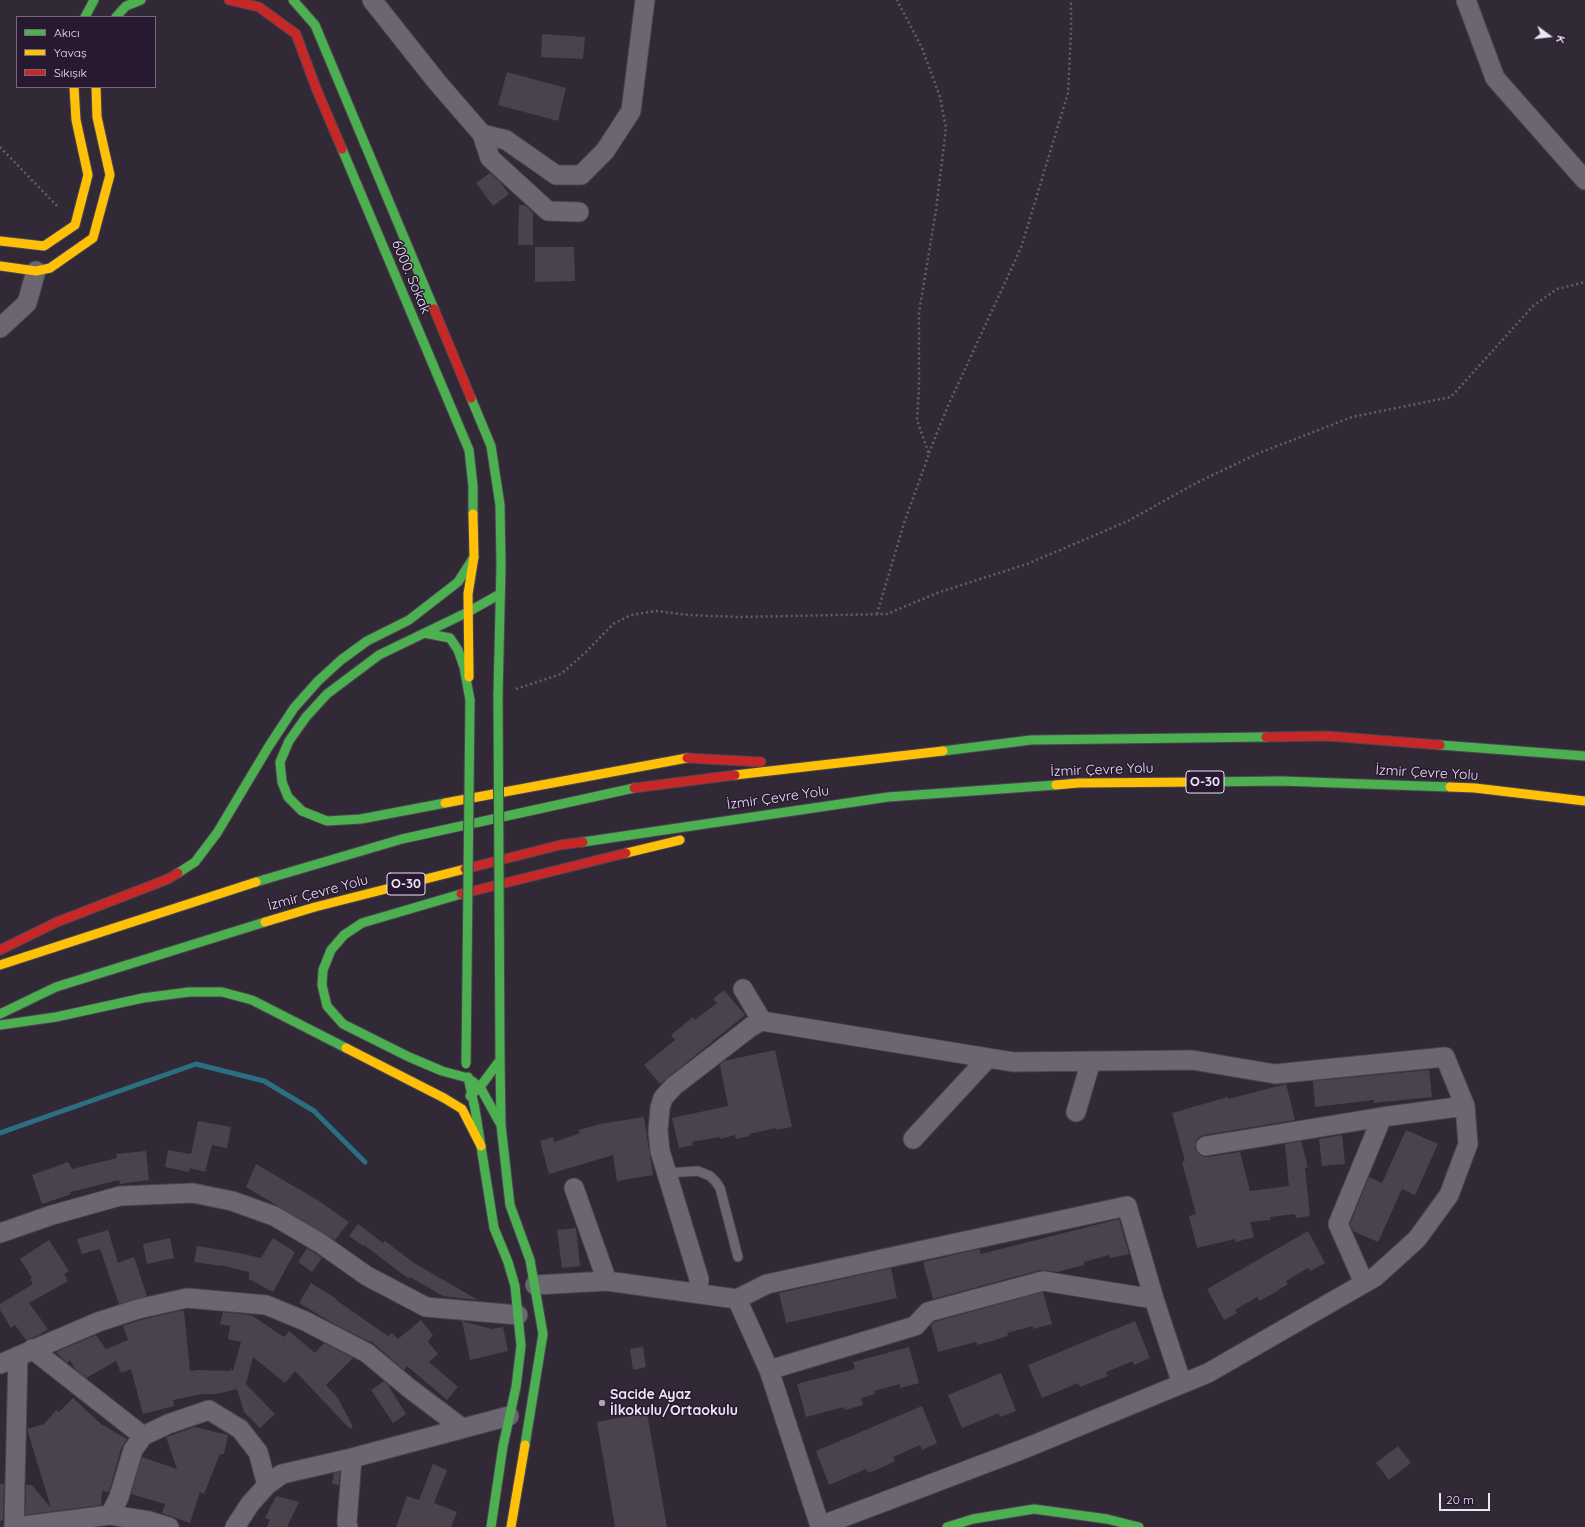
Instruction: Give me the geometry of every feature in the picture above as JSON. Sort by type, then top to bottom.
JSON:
[{"type":"main road","points":[[86,16],[94,0]]},
{"type":"main road","points":[[117,16],[126,6],[141,0]]},
{"type":"main road","name":"6000. Sokak","points":[[229,0],[261,4],[296,34],[316,88],[469,450],[473,486],[474,557],[472,595],[468,612],[470,700]]},
{"type":"main road","name":"6000. Sokak","points":[[293,0],[315,25],[491,446],[500,505],[501,566],[498,695],[501,1124],[510,1204],[530,1260],[542,1334],[511,1527]]},
{"type":"main road","points":[[0,241],[44,246],[75,225],[88,175],[76,120],[74,88]]},
{"type":"main road","points":[[0,266],[36,271],[50,268],[94,238],[110,175],[97,117],[96,88]]},
{"type":"main road","points":[[410,620],[458,582],[474,557]]},
{"type":"main road","points":[[472,595],[500,594]]},
{"type":"main road","points":[[500,594],[468,612],[379,655],[332,690],[306,718],[289,741],[280,762],[282,782],[288,798],[302,812],[327,820],[361,819],[688,758],[822,765]]},
{"type":"main road","points":[[0,950],[57,922],[168,879],[195,862],[217,833],[290,714],[318,681],[341,660],[367,641],[446,604]]},
{"type":"main road","points":[[424,633],[450,638],[458,650],[464,667],[470,700],[466,1064],[475,1109],[494,1228],[508,1262],[515,1286],[521,1346],[516,1387],[503,1446],[491,1527]]},
{"type":"main road","name":"İzmir Çevre Yolu","points":[[0,965],[232,889],[402,839],[638,787],[1032,740],[1328,736],[1585,756]]},
{"type":"main road","name":"İzmir Çevre Yolu","points":[[0,1014],[56,987],[315,907],[552,847],[826,805],[888,797],[1078,783],[1281,780],[1475,788],[1585,801]]},
{"type":"main road","points":[[707,833],[826,805]]},
{"type":"main road","points":[[501,1124],[480,1087],[468,1078],[442,1071],[409,1057],[343,1024],[327,1006],[322,985],[323,970],[331,950],[344,935],[362,923],[438,900],[692,837]]},
{"type":"main road","points":[[0,1024],[56,1017],[143,998],[189,992],[222,992],[252,1000],[444,1098],[462,1109],[481,1146]]},
{"type":"main road","points":[[444,1098],[461,1099],[472,1096],[500,1060]]},
{"type":"main road","points":[[947,1527],[973,1519],[1034,1510],[1107,1519],[1139,1527]]},
{"type":"street","points":[[372,0],[437,82],[482,134],[490,158],[548,211],[579,212]]},
{"type":"street","points":[[482,134],[506,140],[556,175],[582,175],[605,151],[631,111],[645,0]]},
{"type":"street","points":[[1466,0],[1495,78],[1585,180]]},
{"type":"street","points":[[0,328],[27,302],[36,271]]},
{"type":"street","points":[[743,989],[762,1021]]},
{"type":"street","points":[[698,1293],[699,1279],[660,1151],[658,1118],[663,1098],[674,1086],[752,1026],[762,1021],[1013,1062],[1192,1060],[1275,1074],[1445,1057],[1465,1106],[1468,1144],[1449,1195],[1417,1239],[1375,1277],[1208,1373],[1026,1448],[820,1526],[769,1370],[737,1299]]},
{"type":"street","points":[[912,1138],[988,1058]]},
{"type":"street","points":[[1076,1112],[1091,1061]]},
{"type":"street","points":[[1206,1146],[1382,1116],[1465,1106]]},
{"type":"street","points":[[1364,1283],[1338,1224],[1382,1116]]},
{"type":"street","points":[[574,1188],[607,1281]]},
{"type":"street","points":[[0,1233],[52,1215],[120,1196],[193,1193],[232,1201],[274,1216],[320,1243],[368,1276],[426,1308],[518,1315]]},
{"type":"street","points":[[535,1285],[607,1281],[737,1299],[767,1284],[1127,1206],[1154,1299],[1182,1384]]},
{"type":"street","points":[[769,1370],[915,1326],[928,1312],[1043,1281],[1154,1299]]},
{"type":"street","points":[[0,1364],[98,1322],[138,1309],[187,1298],[266,1305],[305,1321],[367,1353],[409,1388],[462,1428]]},
{"type":"street","points":[[25,1353],[143,1436]]},
{"type":"street","points":[[25,1353],[15,1527],[110,1515],[149,1521],[169,1527]]},
{"type":"street","points":[[110,1515],[119,1497],[133,1450],[143,1436],[168,1424],[209,1410],[240,1429],[258,1452],[267,1485]]},
{"type":"street","points":[[235,1527],[250,1504],[267,1485],[282,1474],[352,1458],[509,1416]]},
{"type":"street","points":[[348,1527],[346,1522],[352,1458]]},
{"type":"lane","points":[[667,1173],[698,1171],[710,1176],[716,1182],[720,1188],[738,1257]]},
{"type":"path","points":[[897,0],[922,48],[940,97],[946,128],[936,210],[919,313],[919,387],[917,420],[929,454]]},
{"type":"path","points":[[877,614],[904,523],[947,408],[1023,241],[1068,93],[1071,0]]},
{"type":"path","points":[[0,147],[75,225]]},
{"type":"path","points":[[498,695],[560,674],[586,652],[613,624],[631,615],[656,611],[689,615],[738,617],[887,614],[937,593],[1041,558],[1128,521],[1198,482],[1259,453],[1352,417],[1451,397],[1533,306],[1557,289],[1585,282]]},
{"type":"building","points":[[542,34],[585,37],[583,59],[541,57]]},
{"type":"building","points":[[507,72],[566,88],[558,121],[498,105]]},
{"type":"building","points":[[490,173],[500,182],[509,194],[493,206],[476,183]]},
{"type":"building","points":[[519,205],[525,205],[533,213],[533,245],[518,245]]},
{"type":"building","points":[[535,247],[574,247],[575,281],[535,282]]},
{"type":"building","points":[[724,990],[745,1015],[660,1084],[644,1065],[675,1040],[671,1035],[693,1017],[695,1020],[717,1003],[713,999]]},
{"type":"building","points":[[775,1050],[792,1127],[777,1130],[776,1128],[749,1134],[750,1136],[736,1139],[735,1135],[720,1139],[719,1137],[692,1142],[693,1145],[679,1148],[672,1118],[728,1106],[720,1065],[724,1061]]},
{"type":"building","points":[[1429,1070],[1432,1097],[1374,1103],[1374,1100],[1315,1107],[1313,1081]]},
{"type":"building","points":[[1286,1084],[1295,1120],[1204,1135],[1199,1137],[1195,1148],[1202,1156],[1207,1157],[1240,1152],[1250,1191],[1289,1186],[1285,1144],[1301,1141],[1308,1167],[1305,1168],[1310,1216],[1296,1218],[1295,1214],[1270,1217],[1271,1220],[1250,1222],[1254,1237],[1236,1242],[1235,1239],[1197,1248],[1189,1216],[1196,1214],[1182,1162],[1185,1161],[1172,1113],[1228,1097],[1228,1099]]},
{"type":"building","points":[[644,1117],[653,1175],[617,1181],[613,1155],[549,1174],[540,1141],[553,1137],[554,1142],[580,1133],[579,1130],[600,1124]]},
{"type":"building","points":[[198,1121],[231,1127],[227,1148],[212,1145],[205,1172],[190,1168],[189,1172],[165,1167],[168,1150],[191,1154]]},
{"type":"building","points":[[1406,1130],[1438,1144],[1415,1195],[1402,1189],[1378,1242],[1353,1231],[1350,1224],[1369,1177],[1382,1183]]},
{"type":"building","points":[[1342,1135],[1345,1164],[1322,1166],[1319,1139]]},
{"type":"building","points":[[146,1151],[149,1180],[120,1184],[119,1180],[70,1192],[71,1194],[42,1204],[32,1175],[68,1162],[72,1169],[117,1158],[116,1154]]},
{"type":"building","points":[[256,1164],[319,1201],[349,1222],[335,1240],[246,1187]]},
{"type":"building","points":[[1119,1219],[1129,1254],[1110,1258],[1109,1255],[1084,1262],[1084,1265],[1057,1272],[1040,1270],[933,1299],[923,1262],[979,1249],[981,1254]]},
{"type":"building","points":[[358,1224],[383,1243],[385,1241],[414,1263],[478,1300],[443,1296],[410,1277],[409,1279],[364,1245],[363,1246],[349,1236]]},
{"type":"building","points":[[576,1228],[580,1266],[562,1268],[557,1230]]},
{"type":"building","points":[[108,1230],[118,1263],[134,1257],[147,1296],[119,1304],[100,1249],[82,1254],[77,1239]]},
{"type":"building","points":[[1308,1231],[1325,1263],[1310,1271],[1308,1268],[1286,1281],[1288,1284],[1274,1293],[1259,1301],[1257,1297],[1235,1310],[1237,1313],[1224,1320],[1207,1289]]},
{"type":"building","points":[[170,1238],[174,1258],[147,1264],[143,1244]]},
{"type":"building","points":[[273,1238],[295,1252],[273,1292],[249,1279],[249,1272],[221,1265],[194,1262],[197,1246],[261,1258]]},
{"type":"building","points":[[49,1240],[69,1271],[64,1274],[68,1281],[29,1303],[48,1329],[39,1335],[26,1340],[15,1325],[11,1328],[0,1310],[0,1304],[33,1284],[30,1279],[32,1278],[20,1259]]},
{"type":"building","points":[[307,1248],[322,1258],[312,1272],[298,1262]]},
{"type":"building","points":[[891,1268],[897,1298],[786,1323],[779,1293]]},
{"type":"building","points":[[311,1283],[337,1299],[336,1300],[388,1336],[392,1333],[398,1339],[421,1320],[433,1335],[428,1342],[438,1354],[429,1362],[458,1387],[447,1400],[407,1366],[404,1370],[371,1341],[370,1342],[336,1325],[299,1303]]},
{"type":"building","points":[[1043,1292],[1052,1324],[1033,1329],[1033,1326],[1007,1333],[1008,1336],[977,1345],[976,1342],[938,1352],[931,1325],[934,1322]]},
{"type":"building","points":[[184,1311],[190,1371],[231,1371],[230,1368],[233,1371],[241,1342],[228,1339],[230,1326],[220,1324],[223,1312],[251,1315],[284,1337],[289,1331],[315,1353],[324,1343],[353,1358],[326,1385],[338,1398],[353,1427],[350,1429],[295,1371],[285,1383],[253,1357],[246,1384],[275,1414],[260,1428],[244,1412],[237,1389],[217,1394],[202,1394],[173,1400],[174,1406],[143,1414],[131,1369],[121,1373],[116,1361],[86,1378],[75,1369],[70,1360],[67,1363],[56,1352],[96,1335],[106,1349],[128,1340],[123,1326]]},
{"type":"building","points":[[462,1321],[492,1329],[503,1327],[508,1351],[470,1360]]},
{"type":"building","points":[[1135,1321],[1150,1358],[1134,1365],[1133,1361],[1106,1372],[1108,1376],[1080,1387],[1078,1383],[1042,1398],[1028,1365]]},
{"type":"building","points":[[643,1347],[646,1367],[633,1370],[630,1349]]},
{"type":"building","points":[[909,1347],[919,1383],[900,1388],[900,1384],[874,1391],[875,1394],[861,1398],[863,1405],[845,1410],[844,1407],[806,1417],[797,1384],[855,1369],[853,1362]]},
{"type":"building","points":[[1001,1373],[1016,1411],[1000,1417],[999,1413],[962,1428],[948,1395]]},
{"type":"building","points":[[384,1381],[406,1414],[393,1423],[371,1390]]},
{"type":"building","points":[[73,1398],[101,1424],[127,1439],[121,1449],[109,1492],[102,1491],[101,1505],[25,1515],[26,1485],[32,1485],[51,1508],[27,1429],[44,1424],[56,1410],[59,1412]]},
{"type":"building","points":[[922,1406],[937,1443],[922,1450],[920,1445],[893,1457],[895,1461],[883,1467],[868,1473],[866,1469],[829,1485],[816,1451]]},
{"type":"building","points":[[647,1413],[667,1527],[615,1527],[597,1422]]},
{"type":"building","points":[[195,1427],[228,1435],[224,1454],[220,1454],[204,1494],[200,1492],[190,1523],[162,1513],[165,1504],[131,1494],[142,1457],[177,1469],[166,1437]]},
{"type":"building","points":[[1398,1446],[1411,1463],[1389,1480],[1376,1463]]},
{"type":"building","points":[[433,1464],[447,1470],[434,1503],[457,1512],[451,1527],[396,1527],[407,1496],[419,1500]]},
{"type":"building","points":[[340,1472],[339,1485],[332,1484],[334,1473]]},
{"type":"building","points":[[0,1484],[4,1484],[3,1520],[0,1521]]},
{"type":"building","points":[[276,1496],[299,1502],[287,1527],[267,1527],[270,1520],[265,1518]]},
{"type":"waterway","points":[[0,1133],[196,1064],[264,1081],[314,1111],[365,1162]]},
{"type":"traffic: fast","points":[[86,16],[94,0]]},
{"type":"traffic: fast","points":[[117,16],[126,6],[141,0]]},
{"type":"traffic: fast","points":[[293,0],[315,25],[434,309]]},
{"type":"traffic: fast","points":[[342,149],[469,450],[473,486],[473,514]]},
{"type":"traffic: fast","points":[[471,398],[491,446],[500,505],[501,566],[498,695]]},
{"type":"traffic: fast","points":[[178,873],[195,862],[217,833],[269,746],[294,708],[318,681],[341,660],[367,641],[409,620],[458,582],[474,557]]},
{"type":"traffic: fast","points":[[445,803],[361,819],[327,821],[302,811],[288,797],[282,782],[280,762],[289,741],[306,717],[327,694],[379,655],[468,612],[500,594]]},
{"type":"traffic: fast","points":[[424,633],[450,638],[458,650],[464,667],[470,700]]},
{"type":"traffic: fast","points":[[498,695],[500,1060]]},
{"type":"traffic: fast","points":[[466,1064],[470,700]]},
{"type":"traffic: fast","points":[[943,751],[1031,740],[1266,737]]},
{"type":"traffic: fast","points":[[1440,745],[1585,756]]},
{"type":"traffic: fast","points":[[1199,782],[1281,781],[1450,787]]},
{"type":"traffic: fast","points":[[583,842],[888,797],[1056,785]]},
{"type":"traffic: fast","points":[[256,882],[402,839],[634,788]]},
{"type":"traffic: fast","points":[[461,894],[362,923],[344,935],[331,950],[323,970],[322,985],[327,1006],[343,1024],[409,1057],[442,1071],[468,1078],[480,1087],[501,1125]]},
{"type":"traffic: fast","points":[[0,1014],[56,987],[265,922]]},
{"type":"traffic: fast","points":[[0,1025],[56,1017],[143,998],[189,992],[222,992],[252,1000],[346,1048]]},
{"type":"traffic: fast","points":[[500,1060],[501,1125],[510,1205],[530,1260],[543,1334],[525,1445]]},
{"type":"traffic: fast","points":[[470,1096],[480,1087],[500,1060]]},
{"type":"traffic: fast","points":[[468,1077],[475,1109],[494,1228],[508,1262],[515,1286],[521,1346],[516,1387],[503,1446],[491,1527]]},
{"type":"traffic: fast","points":[[947,1527],[973,1519],[1034,1509],[1107,1519],[1139,1527]]},
{"type":"traffic: slow","points":[[0,241],[44,246],[75,225],[88,175],[76,120],[74,88]]},
{"type":"traffic: slow","points":[[0,266],[36,271],[50,268],[93,238],[110,175],[97,117],[96,88]]},
{"type":"traffic: slow","points":[[469,677],[468,594],[474,557],[473,514]]},
{"type":"traffic: slow","points":[[735,775],[943,751]]},
{"type":"traffic: slow","points":[[445,803],[687,758]]},
{"type":"traffic: slow","points":[[1056,785],[1078,783],[1199,782]]},
{"type":"traffic: slow","points":[[1450,787],[1475,788],[1585,801]]},
{"type":"traffic: slow","points":[[626,853],[680,840]]},
{"type":"traffic: slow","points":[[265,922],[315,907],[465,869]]},
{"type":"traffic: slow","points":[[0,965],[256,882]]},
{"type":"traffic: slow","points":[[346,1048],[444,1098],[462,1109],[481,1146]]},
{"type":"traffic: slow","points":[[511,1527],[525,1445]]},
{"type":"traffic: jam","points":[[229,0],[259,7],[296,34],[316,88],[342,149]]},
{"type":"traffic: jam","points":[[434,309],[471,398]]},
{"type":"traffic: jam","points":[[1266,737],[1328,736],[1440,745]]},
{"type":"traffic: jam","points":[[687,758],[761,762]]},
{"type":"traffic: jam","points":[[634,788],[735,775]]},
{"type":"traffic: jam","points":[[465,869],[560,845],[583,842]]},
{"type":"traffic: jam","points":[[461,894],[626,853]]},
{"type":"traffic: jam","points":[[0,950],[57,922],[168,879],[178,873]]},
{"type":"place","name":"Sacide Ayaz İlkokulu/Ortaokulu","points":[[602,1403]]}]
